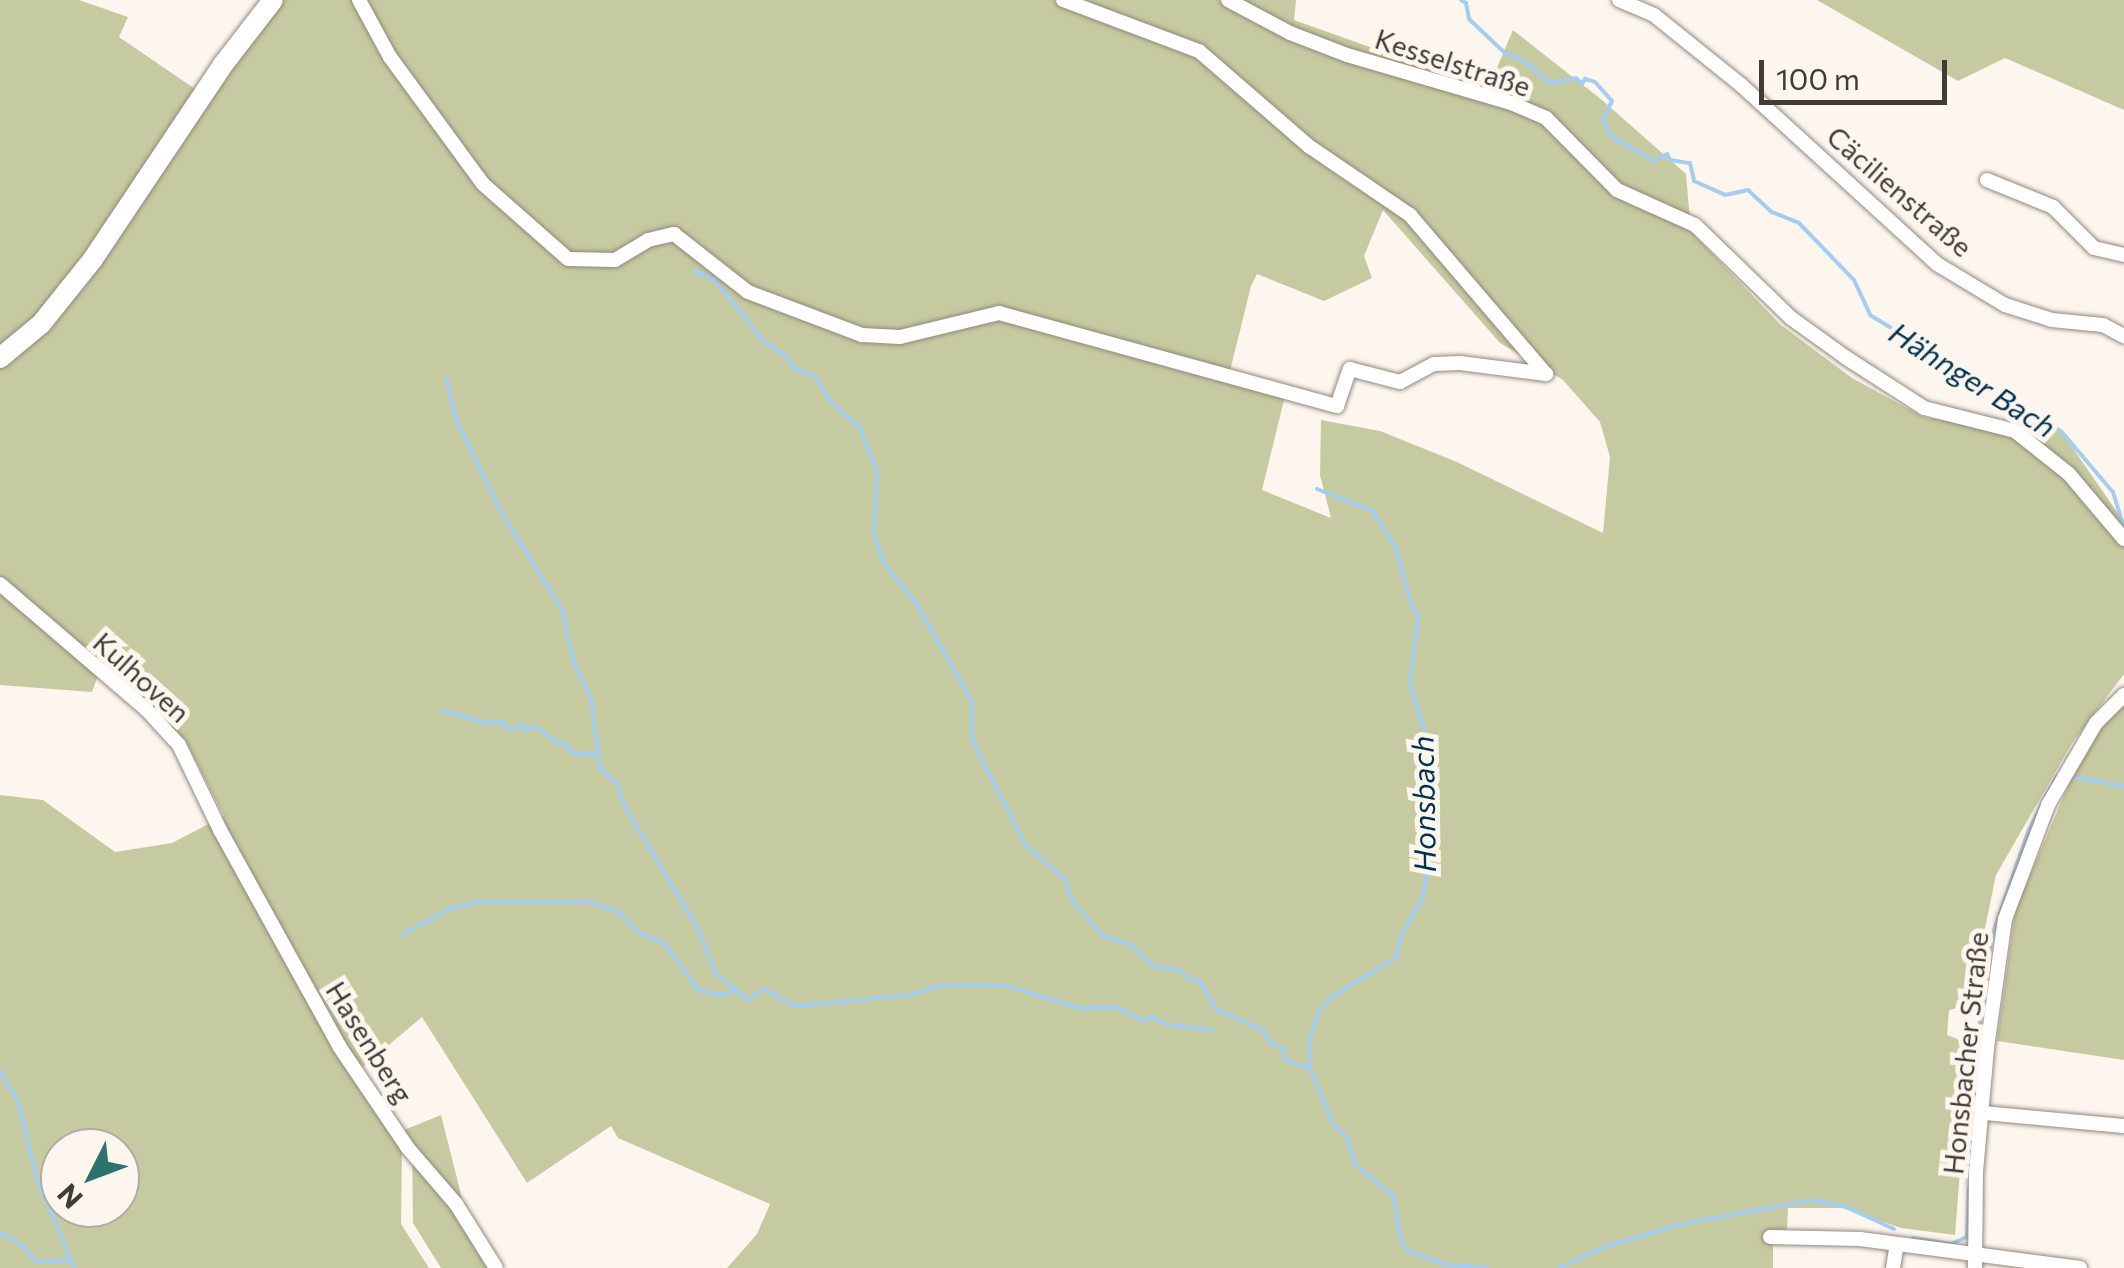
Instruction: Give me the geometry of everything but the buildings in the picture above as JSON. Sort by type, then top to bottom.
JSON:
[{"type":"street","points":[[0,358],[41,324],[75,283],[273,0]]},
{"type":"street","points":[[358,0],[390,57],[483,184],[568,259],[614,260],[648,240],[674,234],[748,292],[862,335],[900,337],[999,313],[1338,406],[1350,369],[1400,382],[1434,364],[1460,363],[1546,374],[1410,215],[1296,136],[1199,51],[1063,0]]},
{"type":"street","name":"Kesselstraße","points":[[1228,0],[1290,33],[1511,103],[1546,118],[1617,190],[1695,225],[1791,318],[1845,356],[1924,408],[2015,432],[2068,474],[2124,539]]},
{"type":"street","name":"Cäcilienstraße","points":[[1618,0],[1654,15],[1741,85],[1938,264],[2005,305],[2052,320],[2103,325],[2124,336]]},
{"type":"street","points":[[1987,180],[2053,208],[2094,248],[2124,254]]},
{"type":"street","name":"Kulhoven","points":[[0,584],[165,728],[179,745],[220,830]]},
{"type":"street","name":"Honsbacher Straße","points":[[1974,1261],[1990,1009],[2006,919],[2048,805],[2096,722],[2124,696]]},
{"type":"street","name":"Hasenberg","points":[[220,830],[340,1046],[407,1147],[456,1204],[496,1268]]},
{"type":"street","points":[[1984,1113],[2124,1126]]},
{"type":"street","points":[[1770,1237],[1897,1244],[1974,1261],[2080,1268]]},
{"type":"street","points":[[1893,1268],[1897,1244]]},
{"type":"green space","points":[[0,0],[79,0],[128,17],[119,37],[198,91],[237,64],[281,0],[1296,0],[1294,20],[1488,89],[1513,30],[1602,100],[1686,174],[1691,232],[1781,325],[1852,378],[1925,418],[2061,431],[2124,522],[2124,674],[2072,743],[1996,875],[1969,1005],[1949,1010],[1947,1035],[1970,1044],[1955,1235],[1901,1228],[1842,1208],[1788,1208],[1787,1230],[1773,1242],[1773,1268],[727,1268],[757,1234],[770,1204],[618,1138],[611,1126],[527,1183],[422,1017],[352,1076],[402,1151],[401,1224],[429,1268],[0,1268],[0,795],[43,800],[115,852],[172,843],[224,816],[185,740],[103,661],[92,692],[0,685]],"holes":[[[1383,210],[1500,343],[1563,380],[1600,422],[1610,457],[1603,533],[1457,462],[1380,431],[1321,420],[1320,475],[1331,518],[1262,490],[1285,396],[1229,375],[1257,274],[1324,301],[1372,278],[1364,256]]]},
{"type":"green space","points":[[1817,0],[2124,0],[2124,110],[2005,58],[1958,81]]},
{"type":"green space","points":[[2124,701],[2124,1060],[1997,1041],[2015,911],[2069,784],[2061,782],[2075,756]]},
{"type":"green space","points":[[441,1115],[468,1222],[488,1268],[441,1268],[413,1223],[412,1140],[404,1130]]},
{"type":"waterway","name":"Hähnger Bach","points":[[1461,0],[1466,3],[1469,19],[1505,53],[1524,61],[1549,83],[1576,78],[1582,84],[1585,79],[1595,82],[1612,101],[1603,119],[1611,136],[1654,161],[1667,154],[1670,160],[1690,163],[1694,181],[1725,195],[1748,190],[1772,212],[1799,223],[1854,280],[1870,315],[2061,431],[2113,492],[2124,529]]},
{"type":"waterway","points":[[694,271],[713,278],[764,342],[786,356],[794,368],[815,377],[831,402],[860,428],[877,472],[874,534],[884,564],[916,603],[972,702],[972,740],[1025,845],[1064,878],[1073,902],[1103,936],[1129,944],[1155,967],[1177,969],[1190,979],[1199,980],[1217,1010],[1263,1030],[1270,1042],[1283,1048],[1285,1060],[1310,1068]]},
{"type":"waterway","points":[[446,377],[456,420],[502,513],[562,610],[574,664],[591,698],[600,768],[618,785],[626,809],[698,929],[715,972],[748,1000],[764,989],[795,1006],[910,995],[938,986],[1004,985],[1079,1008],[1119,1008],[1142,1020],[1152,1017],[1166,1024],[1213,1030]]},
{"type":"waterway","name":"Honsbach","points":[[1317,489],[1373,511],[1396,549],[1412,607],[1418,615],[1410,685],[1424,728],[1419,802],[1429,854],[1423,897],[1401,936],[1396,957],[1329,999],[1318,1012],[1309,1044],[1310,1068],[1333,1124],[1347,1138],[1355,1164],[1393,1196],[1401,1240],[1408,1251],[1443,1264],[1487,1268]]},
{"type":"waterway","points":[[441,710],[486,723],[502,722],[509,730],[523,724],[525,731],[535,726],[559,744],[566,744],[572,753],[598,755]]},
{"type":"waterway","name":"Honsbach","points":[[1970,1164],[1982,991],[1992,936],[2029,830],[2057,776]]},
{"type":"waterway","name":"Honsbach","points":[[2071,777],[2124,786]]},
{"type":"waterway","points":[[402,935],[449,909],[478,902],[590,902],[618,912],[639,933],[665,944],[698,990],[721,995],[737,990]]},
{"type":"waterway","points":[[0,1071],[19,1104],[36,1177],[74,1268]]},
{"type":"waterway","name":"Honsbach","points":[[1913,1238],[1951,1244],[1967,1237],[1969,1188]]},
{"type":"waterway","name":"Honsbach","points":[[1558,1268],[1609,1245],[1686,1223],[1812,1200],[1844,1206],[1894,1229]]},
{"type":"waterway","points":[[0,1233],[23,1246],[37,1262],[69,1260]]}]
